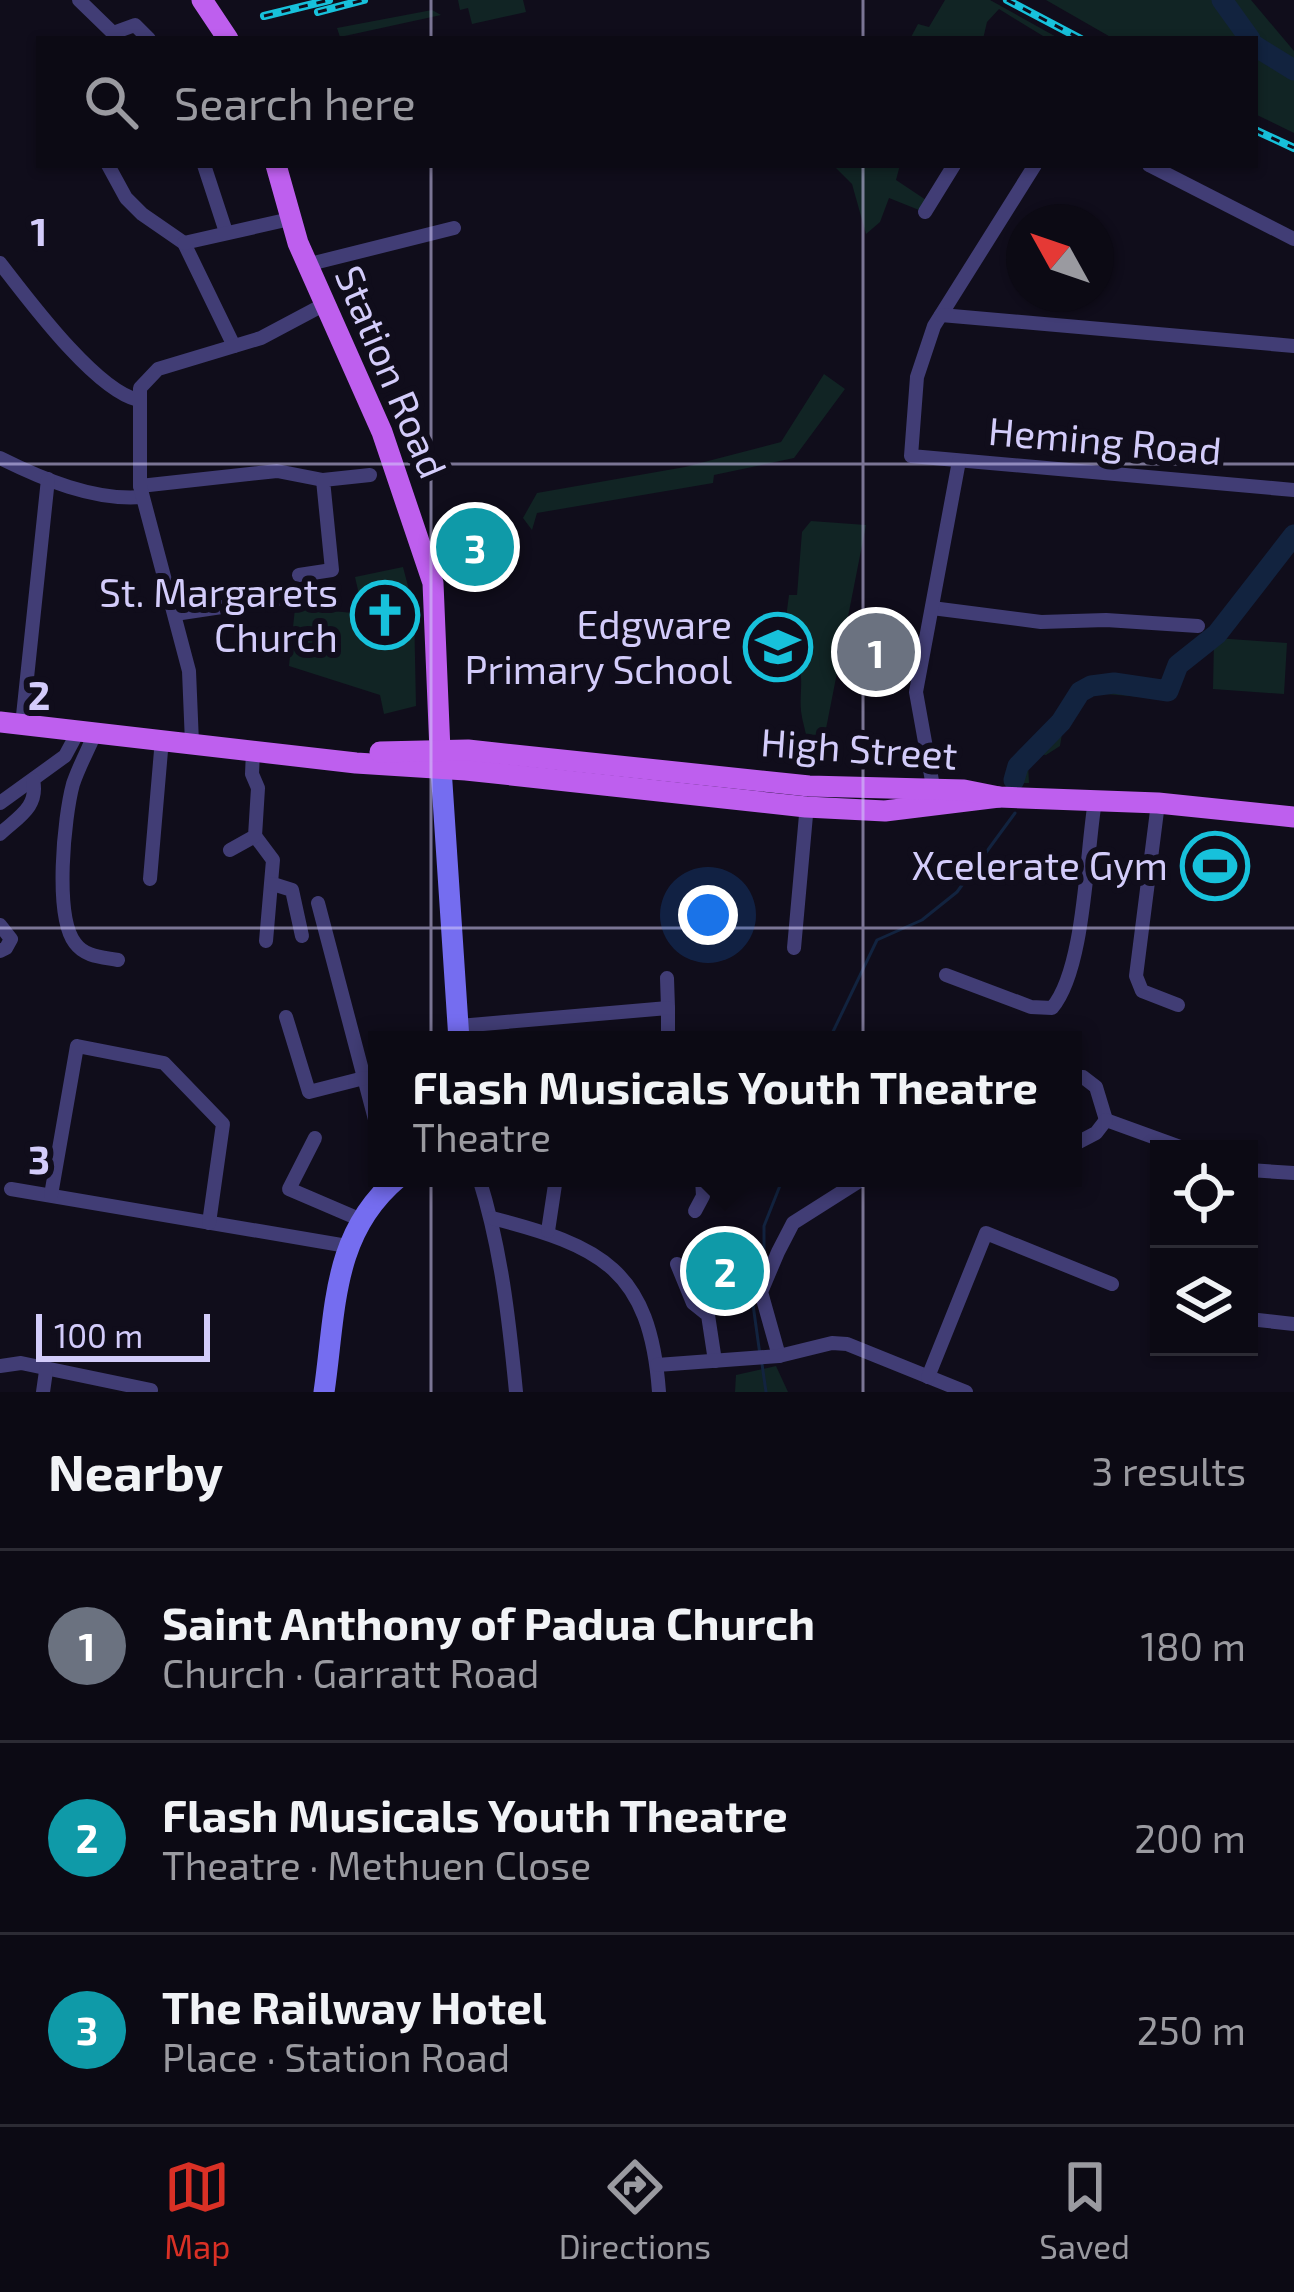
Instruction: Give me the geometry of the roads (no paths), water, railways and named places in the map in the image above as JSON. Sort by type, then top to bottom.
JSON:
[{"type":"main road","points":[[202,0],[226,36]]},
{"type":"main road","name":"Station Road","points":[[277,168],[306,265],[382,432],[433,583],[440,760]]},
{"type":"main road","name":"High Street","points":[[11,723],[254,751],[338,758],[356,753],[808,796],[1158,803],[1294,817]]},
{"type":"main road","points":[[440,760],[459,1031]]},
{"type":"main road","points":[[324,1392],[346,1246],[359,1219],[387,1187]]},
{"type":"street","points":[[79,0],[112,33],[135,25],[146,36]]},
{"type":"street","points":[[110,168],[126,198],[184,243],[234,346]]},
{"type":"street","points":[[205,168],[226,232]]},
{"type":"street","points":[[926,212],[952,168]]},
{"type":"street","points":[[1033,168],[941,315],[1294,346]]},
{"type":"street","points":[[1155,168],[1294,239]]},
{"type":"street","points":[[184,243],[290,218]]},
{"type":"street","points":[[306,265],[454,228]]},
{"type":"street","points":[[0,263],[86,363],[124,396],[138,400]]},
{"type":"street","points":[[191,743],[190,676],[141,491],[140,388],[158,369],[261,338],[325,304]]},
{"type":"street","name":"Heming Road","points":[[941,315],[916,377],[911,456],[1294,490]]},
{"type":"street","points":[[0,458],[105,496],[277,471],[323,480],[370,476]]},
{"type":"street","points":[[934,798],[916,692],[958,461]]},
{"type":"street","points":[[11,723],[48,479]]},
{"type":"street","points":[[299,575],[332,570],[323,480]]},
{"type":"street","points":[[176,614],[290,596]]},
{"type":"street","points":[[932,608],[1041,622],[1106,620],[1198,626]]},
{"type":"street","points":[[0,803],[65,756],[88,731]]},
{"type":"street","points":[[88,731],[65,832],[64,910],[72,940],[87,954],[118,960]]},
{"type":"street","points":[[150,879],[162,739]]},
{"type":"street","points":[[254,751],[255,836],[273,860],[266,941]]},
{"type":"street","points":[[0,834],[31,806],[36,794],[33,780]]},
{"type":"street","points":[[794,948],[808,796]]},
{"type":"street","points":[[946,975],[1043,1011],[1052,1008],[1066,986],[1095,801]]},
{"type":"street","points":[[1158,803],[1136,976],[1142,991],[1178,1005]]},
{"type":"street","points":[[230,850],[255,836]]},
{"type":"street","points":[[273,884],[292,890],[302,936]]},
{"type":"street","points":[[318,903],[368,1093]]},
{"type":"street","points":[[0,925],[11,939],[0,951]]},
{"type":"street","points":[[667,978],[668,1031]]},
{"type":"street","points":[[476,1031],[668,1008]]},
{"type":"street","points":[[286,1017],[310,1092],[364,1078]]},
{"type":"street","points":[[51,1195],[77,1046],[164,1063],[223,1124],[209,1223]]},
{"type":"street","points":[[1084,1077],[1096,1087],[1106,1120]]},
{"type":"street","points":[[1082,1140],[1106,1120]]},
{"type":"street","points":[[1106,1120],[1161,1140]]},
{"type":"street","points":[[315,1138],[289,1189],[359,1219]]},
{"type":"street","points":[[1258,1171],[1294,1173]]},
{"type":"street","points":[[482,1187],[508,1306],[517,1392]]},
{"type":"street","points":[[548,1231],[555,1187]]},
{"type":"street","points":[[695,1211],[702,1187]]},
{"type":"street","points":[[779,1356],[761,1292],[793,1223],[850,1187]]},
{"type":"street","points":[[11,1189],[346,1246]]},
{"type":"street","points":[[492,1218],[548,1231],[604,1259],[625,1278],[643,1316],[657,1365],[658,1392]]},
{"type":"street","points":[[928,1377],[982,1226],[1112,1284]]},
{"type":"street","points":[[677,1264],[693,1303],[708,1315],[715,1360]]},
{"type":"street","points":[[1258,1320],[1294,1324]]},
{"type":"street","points":[[657,1365],[779,1356],[847,1344],[966,1392]]},
{"type":"street","points":[[0,1366],[21,1363],[151,1390]]},
{"type":"street","points":[[43,1392],[46,1371]]},
{"type":"waterway","points":[[1222,0],[1248,36]]},
{"type":"waterway","points":[[1258,48],[1294,70]]},
{"type":"waterway","points":[[1014,780],[1018,766],[1061,722],[1080,692],[1114,683],[1168,691],[1178,665],[1217,634],[1294,535]]},
{"type":"waterway","points":[[833,1031],[877,940],[922,920],[957,892],[1015,813]]},
{"type":"waterway","points":[[760,1355],[751,1290],[764,1251],[764,1226],[779,1187]]},
{"type":"waterway","points":[[762,1364],[766,1392]]},
{"type":"railway","points":[[264,16],[329,0]]},
{"type":"railway","points":[[318,12],[364,0]]},
{"type":"railway","points":[[1007,0],[1075,36]]},
{"type":"railway","points":[[1258,131],[1294,148]]},
{"type":"place","name":"The Railway Hotel","points":[[475,547]]},
{"type":"place","name":"St. Margarets Church","points":[[385,615]]},
{"type":"place","name":"Edgware Primary School","points":[[778,647]]},
{"type":"place","name":"Saint Anthony of Padua Church","points":[[876,652]]},
{"type":"place","name":"Xcelerate Gym","points":[[1215,866]]},
{"type":"place","name":"Flash Musicals Youth Theatre","points":[[725,1271]]}]
